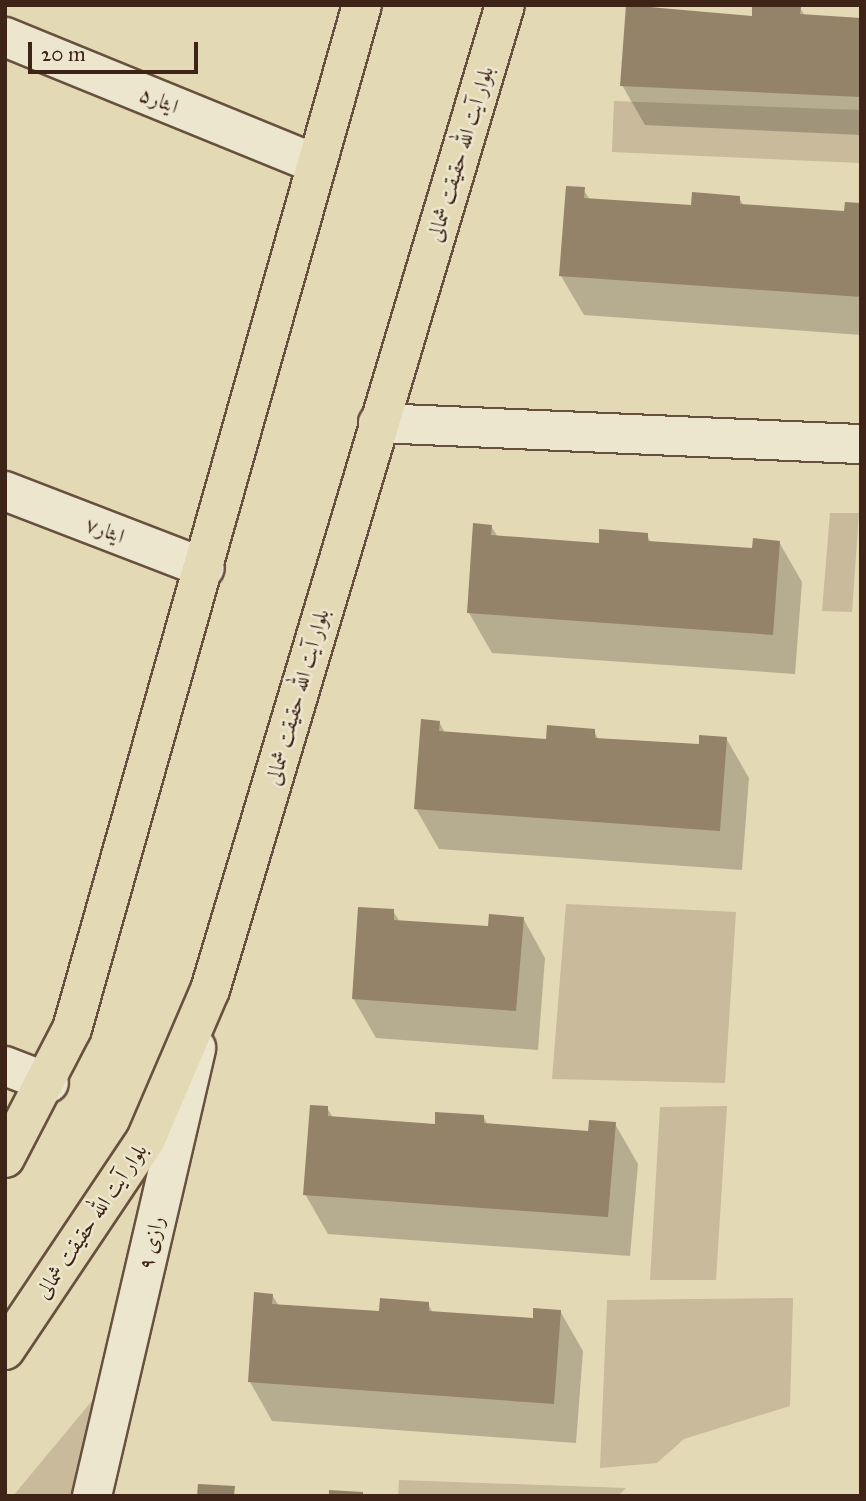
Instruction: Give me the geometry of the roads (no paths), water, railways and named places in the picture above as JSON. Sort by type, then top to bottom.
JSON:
[{"type":"main road","points":[[5,1158],[49,1083],[72,1029],[205,568],[313,163],[362,5]]},
{"type":"main road","name":"بلوار آیت الله حقیقت شمالی","points":[[5,1350],[146,1139],[210,990],[505,5]]},
{"type":"street","name":"ایثار۵","points":[[5,37],[313,163]]},
{"type":"street","points":[[378,423],[861,444]]},
{"type":"street","name":"ایثار۷","points":[[5,491],[205,568]]},
{"type":"street","name":"رازی ۹","points":[[92,1496],[210,990]]},
{"type":"street","points":[[5,1066],[49,1083]]}]
